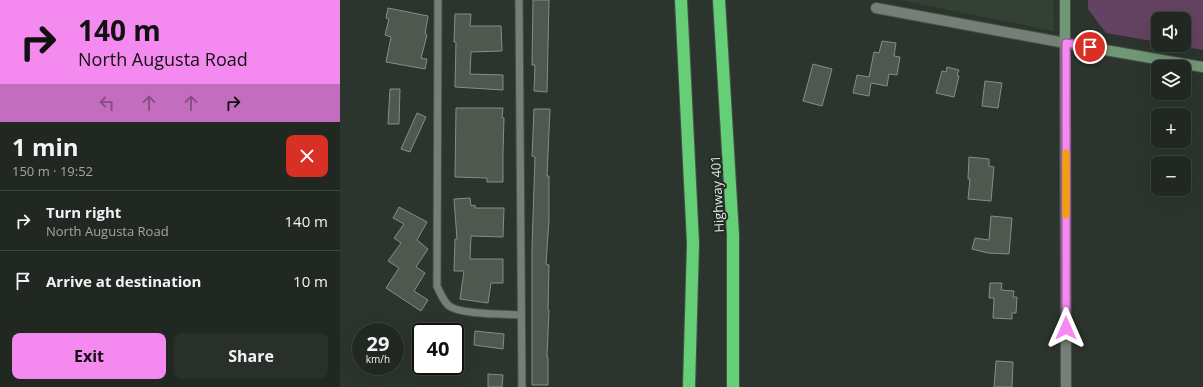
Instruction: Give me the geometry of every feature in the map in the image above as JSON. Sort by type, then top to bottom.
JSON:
[{"type":"highway","name":"Highway 401","points":[[681,0],[693,243],[689,387]]},
{"type":"highway","name":"Highway 401","points":[[720,0],[733,235],[733,387]]},
{"type":"main road","points":[[1064,1],[1066,43],[1203,67]]},
{"type":"street","points":[[876,8],[1066,43],[1066,387]]},
{"type":"lane","points":[[438,0],[438,286],[441,296],[449,306],[462,311],[521,315]]},
{"type":"lane","points":[[519,0],[522,387]]},
{"type":"shaded area","points":[[900,0],[1053,0],[1054,31]]},
{"type":"shaded area","points":[[1088,0],[1203,0],[1203,50],[1191,48],[1191,12],[1151,12],[1151,41],[1106,33],[1088,9]]},
{"type":"building","points":[[533,0],[549,0],[547,92],[534,91],[535,65],[532,65]]},
{"type":"building","points":[[388,8],[428,16],[425,34],[427,35],[421,58],[427,59],[425,69],[386,62],[391,37],[385,35],[389,19],[386,18]]},
{"type":"building","points":[[455,14],[471,14],[470,26],[501,26],[502,51],[471,52],[470,74],[503,75],[503,90],[455,87]]},
{"type":"building","points":[[882,41],[896,43],[894,56],[900,57],[897,75],[889,74],[887,86],[871,83],[869,96],[853,93],[857,75],[869,77],[874,52],[879,53]]},
{"type":"building","points":[[813,64],[832,69],[822,106],[803,101]]},
{"type":"building","points":[[947,67],[959,70],[954,97],[936,93],[942,71],[946,72]]},
{"type":"building","points":[[985,81],[1002,83],[998,108],[982,106]]},
{"type":"building","points":[[390,89],[400,89],[399,124],[388,124]]},
{"type":"building","points":[[456,108],[503,108],[503,182],[487,182],[487,178],[455,177]]},
{"type":"building","points":[[534,109],[550,109],[547,176],[549,176],[549,220],[546,264],[549,265],[547,357],[548,385],[532,385],[532,247],[535,157],[532,156]]},
{"type":"building","points":[[417,113],[426,117],[410,152],[401,149]]},
{"type":"building","points":[[969,157],[989,159],[989,166],[994,167],[991,201],[968,199],[970,179],[968,179]]},
{"type":"building","points":[[470,198],[471,206],[475,205],[475,208],[504,208],[503,237],[471,236],[470,259],[503,259],[503,283],[491,283],[488,303],[460,299],[464,271],[454,271],[455,239],[457,239],[454,199]]},
{"type":"building","points":[[399,207],[427,222],[417,240],[428,249],[416,267],[425,273],[414,291],[428,300],[421,311],[386,288],[399,268],[388,261],[401,243],[394,238],[404,224],[393,218]]},
{"type":"building","points":[[991,216],[1012,218],[1009,254],[988,253],[972,249],[975,238],[989,240]]},
{"type":"building","points":[[990,283],[1002,283],[1001,290],[1014,291],[1013,297],[1017,297],[1016,313],[1012,313],[1012,319],[993,318],[994,298],[989,298]]},
{"type":"building","points":[[475,331],[504,334],[503,349],[474,345]]},
{"type":"building","points":[[996,361],[1013,362],[1012,387],[994,387]]},
{"type":"building","points":[[488,374],[503,375],[502,387],[488,387]]},
{"type":"slow traffic","points":[[1066,153],[1066,215]]},
{"type":"route","points":[[1066,328],[1066,43],[1090,47]]}]
